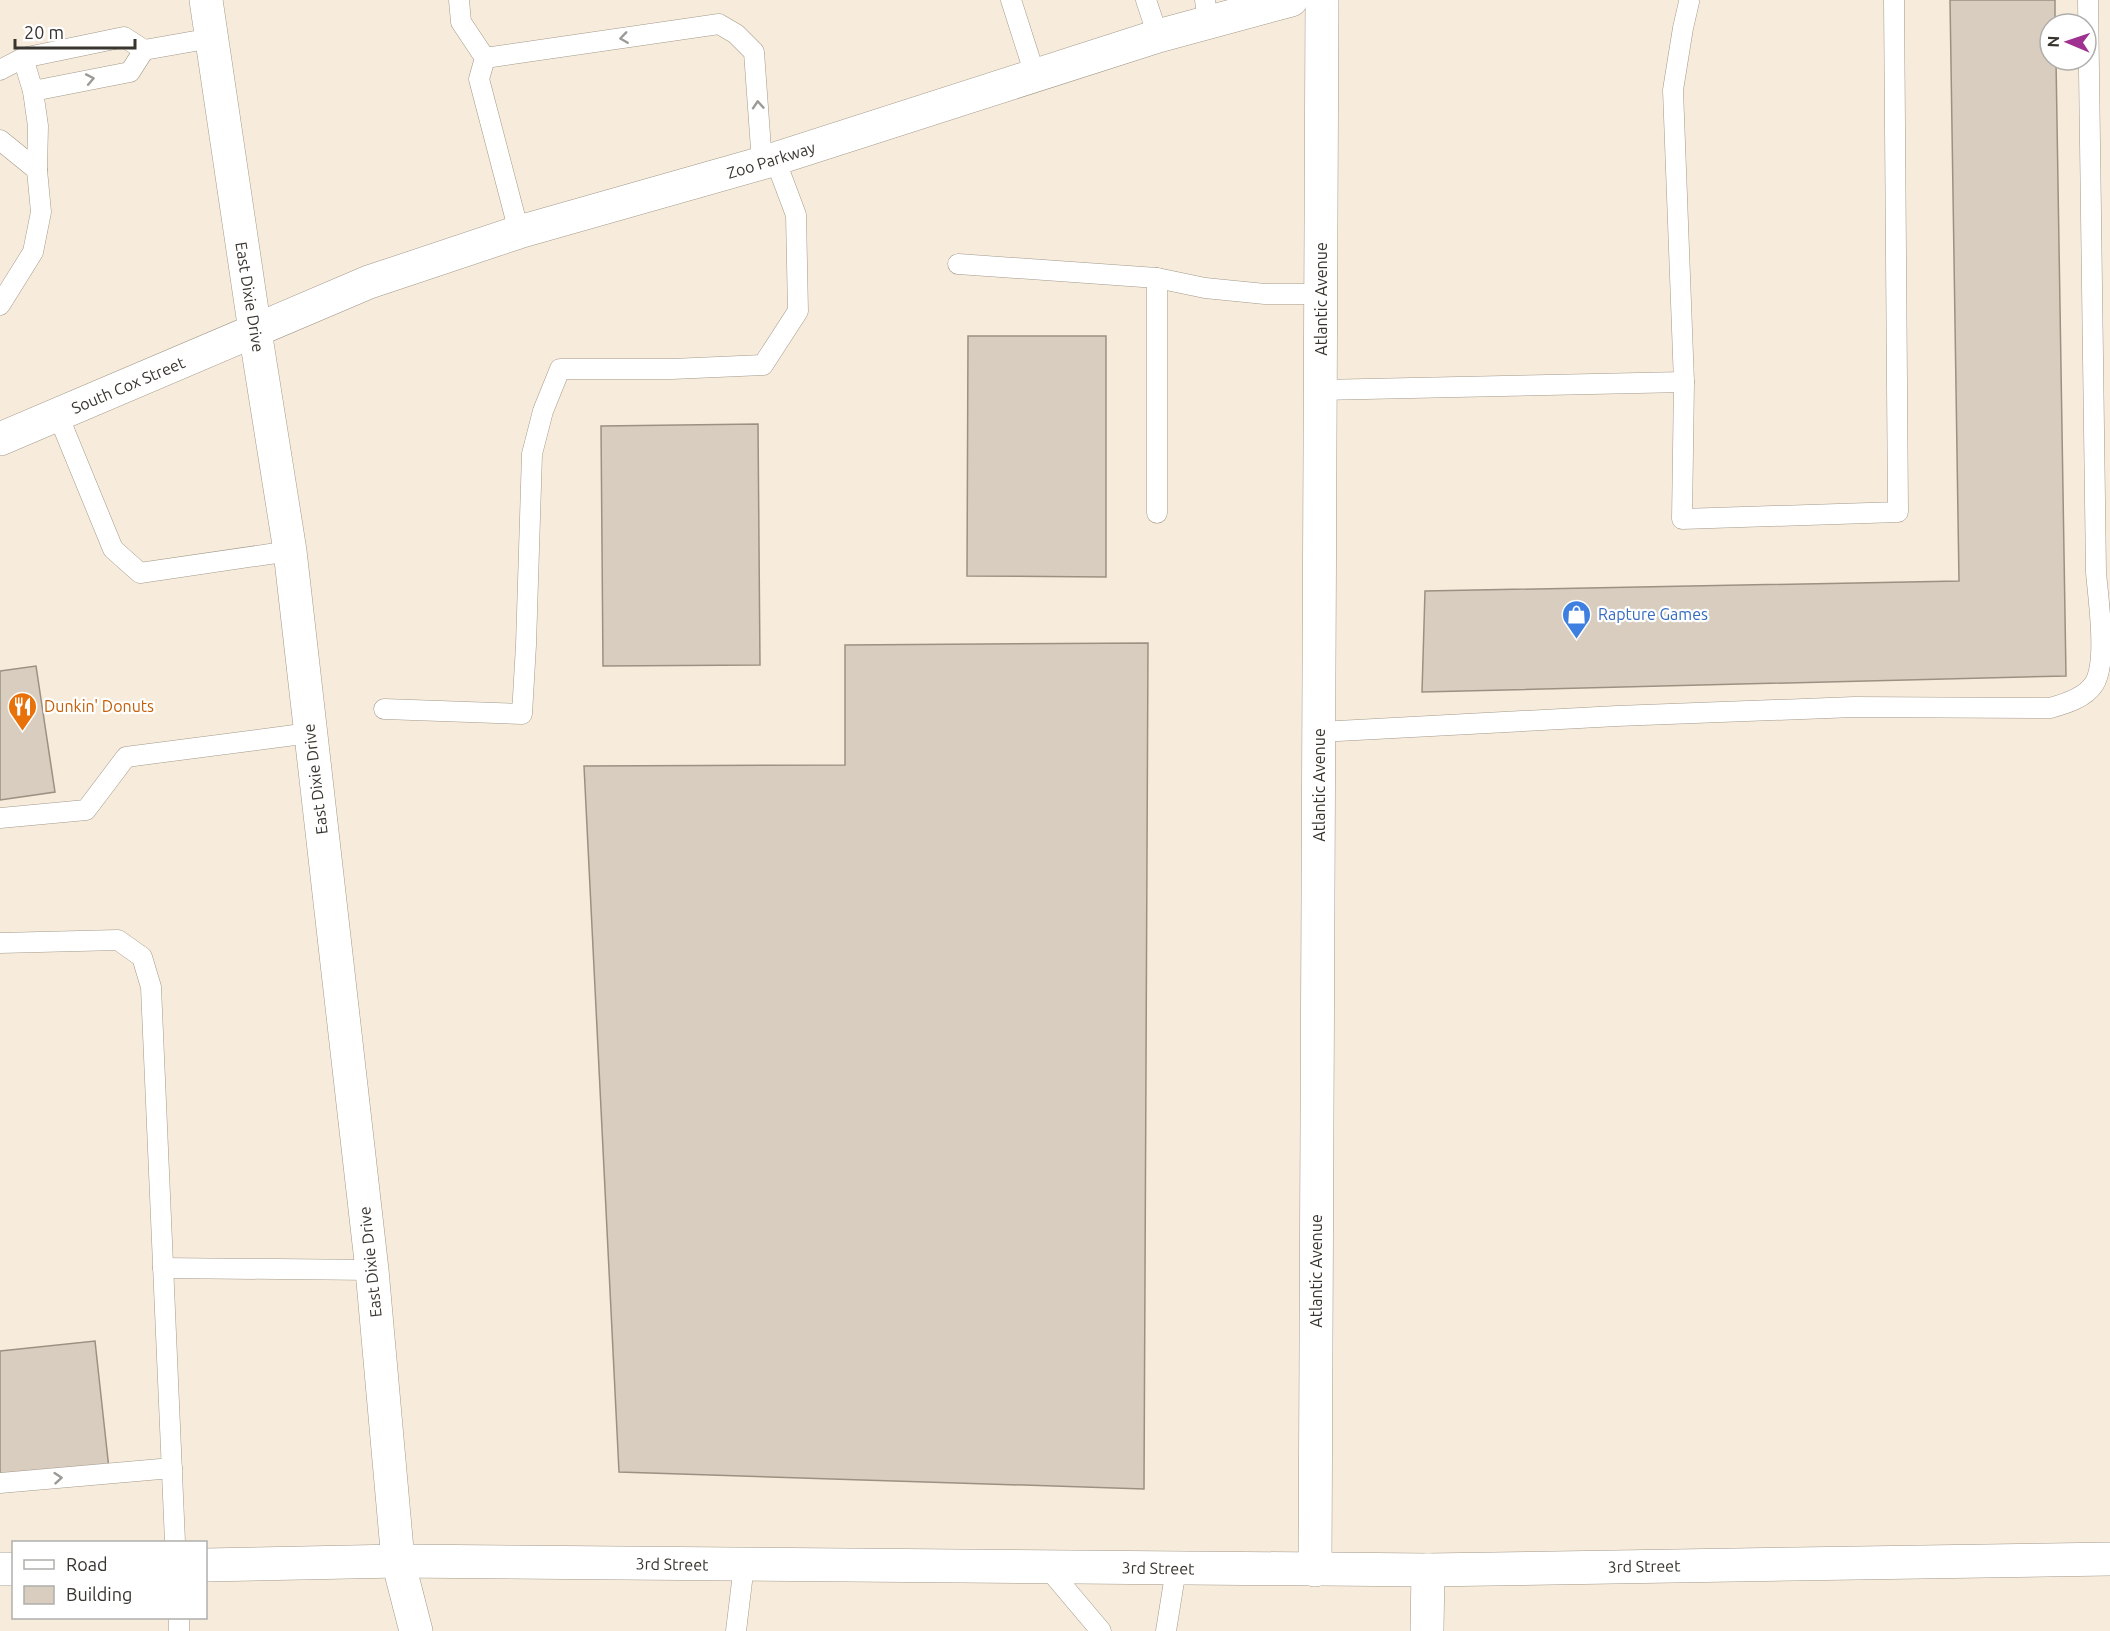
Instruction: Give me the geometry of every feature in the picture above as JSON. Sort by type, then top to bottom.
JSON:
[{"type":"street","name":"East Dixie Drive","points":[[206,0],[290,551],[372,1270],[398,1561],[416,1631]]},
{"type":"street","name":"Zoo Parkway","points":[[255,330],[369,282],[519,232],[768,161],[1158,36],[1207,12],[1291,0]]},
{"type":"street","name":"Atlantic Avenue","points":[[1315,1570],[1322,0]]},
{"type":"street","name":"South Cox Street","points":[[0,439],[255,330]]},
{"type":"street","name":"3rd Street","points":[[207,1565],[398,1561],[1428,1570],[2110,1559]]},
{"type":"street","name":"East Dixie Drive","points":[[392,1631],[398,1561]]},
{"type":"street","points":[[1427,1631],[1428,1570]]},
{"type":"lane","points":[[459,0],[461,22],[485,58],[479,79],[519,232]]},
{"type":"lane","points":[[1010,0],[1035,75]]},
{"type":"lane","points":[[1146,0],[1158,36]]},
{"type":"lane","points":[[1692,1],[1683,28],[1673,90],[1684,382],[1682,519],[1898,512],[1894,0]]},
{"type":"lane","points":[[1319,732],[1617,716],[1854,707],[2050,708],[2073,701],[2094,684],[2101,658],[2096,572],[2088,0]]},
{"type":"lane","points":[[384,709],[522,714],[532,454],[543,411],[560,369],[672,369],[763,365],[798,311],[796,215],[768,161],[754,52],[736,34],[719,24],[485,58]]},
{"type":"lane","points":[[0,70],[23,58],[123,37],[144,50],[212,38]]},
{"type":"lane","points":[[33,91],[130,72],[144,50]]},
{"type":"lane","points":[[0,305],[33,252],[40,212],[37,170],[38,126],[33,91],[23,58]]},
{"type":"lane","points":[[0,140],[37,170]]},
{"type":"lane","points":[[958,264],[1157,278],[1205,288],[1255,293],[1321,294]]},
{"type":"lane","points":[[1157,278],[1157,513]]},
{"type":"lane","points":[[1320,390],[1684,382]]},
{"type":"lane","points":[[58,415],[113,549],[140,573],[290,551]]},
{"type":"lane","points":[[0,819],[86,810],[126,757],[310,734]]},
{"type":"lane","points":[[0,943],[118,940],[142,957],[151,987],[175,1541]]},
{"type":"lane","points":[[163,1268],[372,1270]]},
{"type":"lane","points":[[0,1483],[172,1468]]},
{"type":"lane","points":[[736,1631],[744,1565]]},
{"type":"lane","points":[[1047,1567],[1101,1631]]},
{"type":"lane","points":[[1166,1631],[1176,1569]]},
{"type":"building","points":[[1950,0],[2055,0],[2055,12],[2038,12],[2038,72],[2056,72],[2066,676],[1422,692],[1425,591],[1959,581]]},
{"type":"building","points":[[968,336],[1106,336],[1106,577],[967,576]]},
{"type":"building","points":[[758,424],[760,665],[603,666],[601,426]]},
{"type":"building","points":[[1148,643],[1144,1489],[619,1472],[584,766],[845,765],[845,645]]},
{"type":"building","name":"Dunkin' Donuts","points":[[36,666],[55,792],[0,800],[0,671]]},
{"type":"building","points":[[95,1341],[109,1469],[0,1480],[0,1351]]},
{"type":"place","name":"Rapture Games","points":[[1577,640]]},
{"type":"place","name":"Dunkin' Donuts","points":[[23,732]]}]
